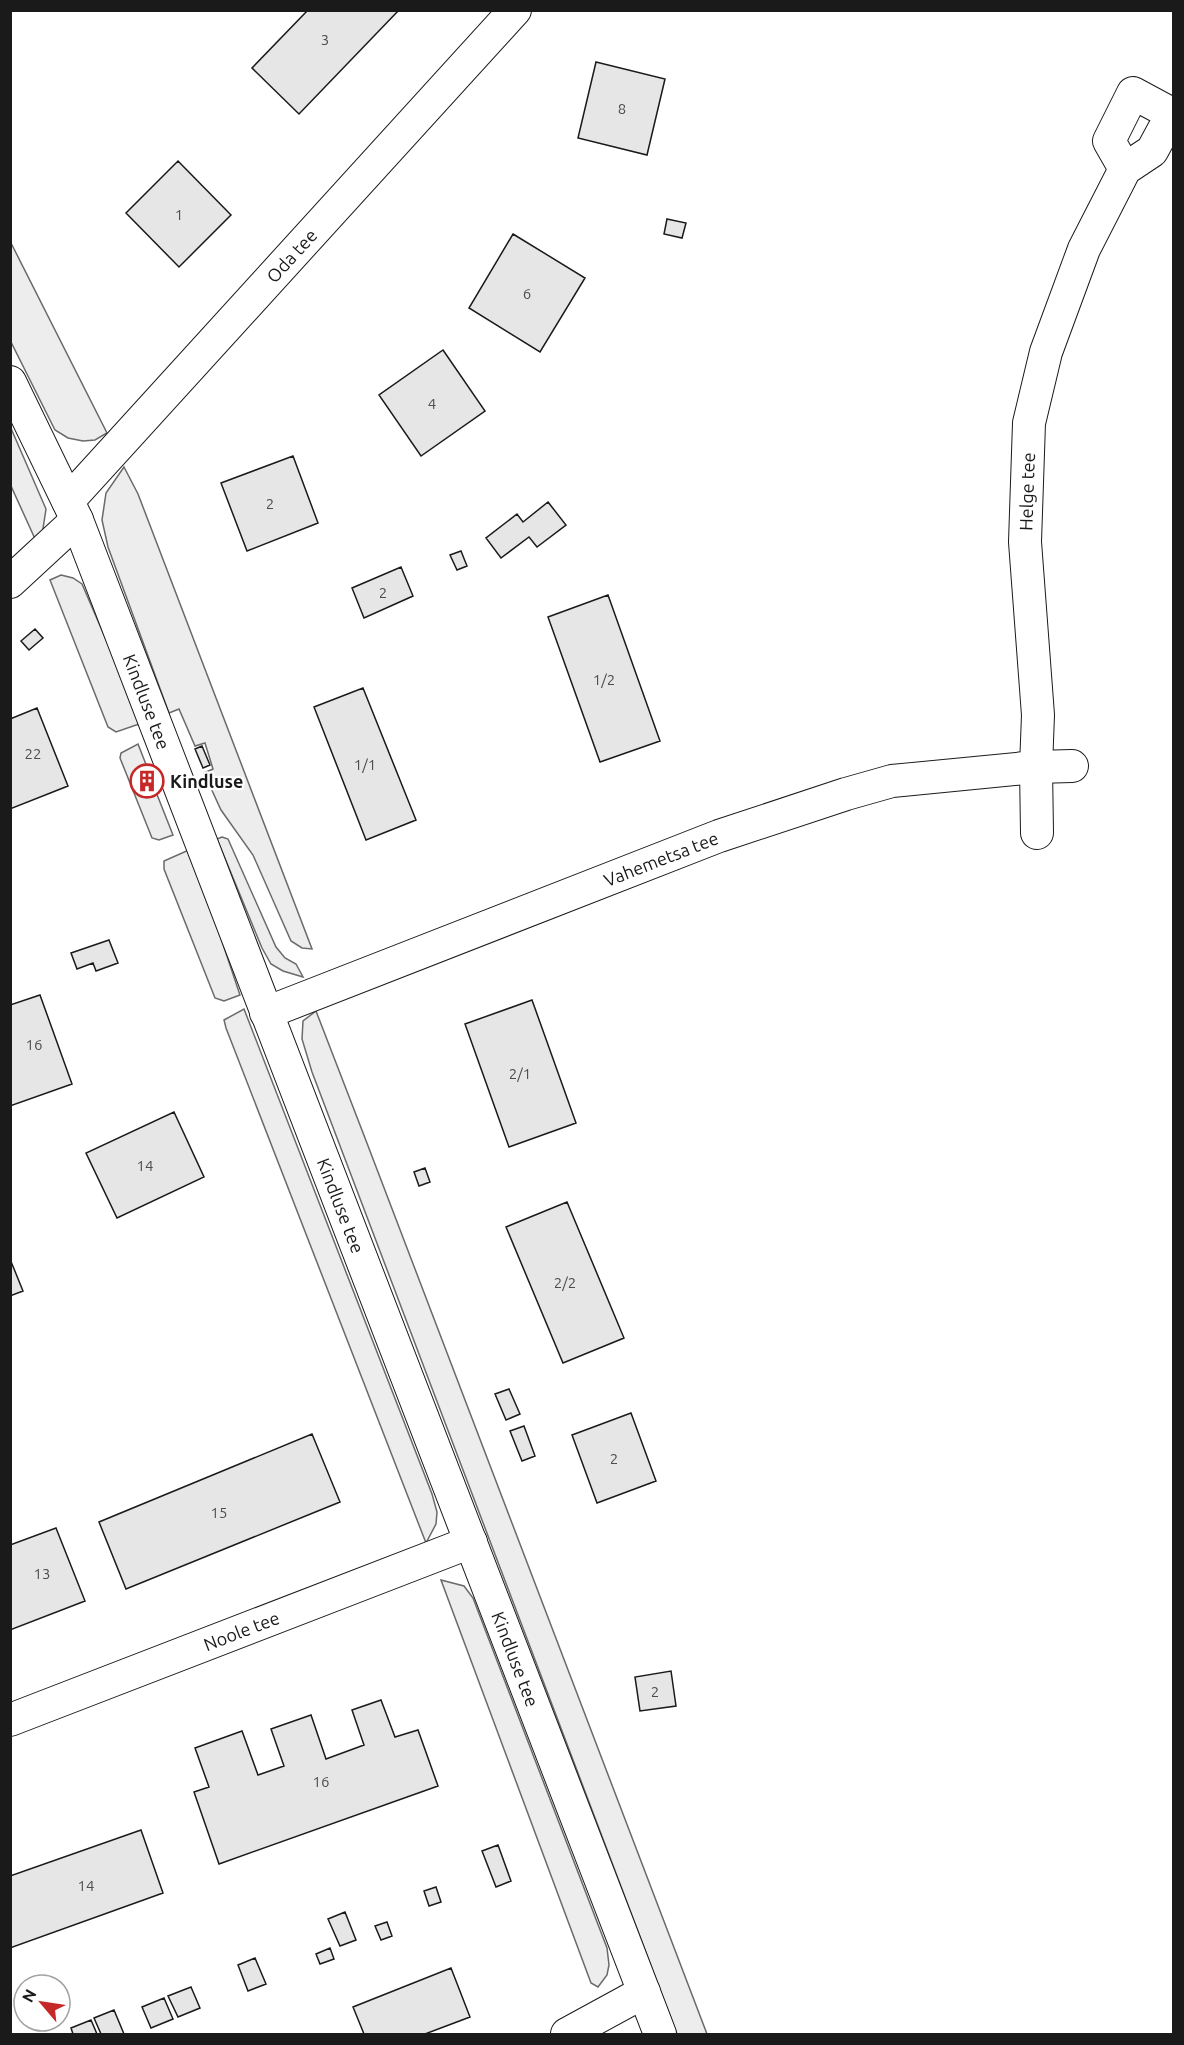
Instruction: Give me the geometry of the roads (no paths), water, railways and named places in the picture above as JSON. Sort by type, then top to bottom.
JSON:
[{"type":"street","name":"Oda tee","points":[[10,582],[515,10]]},
{"type":"street","name":"Helge tee","points":[[1037,833],[1035,767],[1038,716],[1025,542],[1029,423],[1046,352],[1080,259],[1125,169]]},
{"type":"street","name":"Kindluse tee","points":[[10,381],[72,511],[660,2034]]},
{"type":"street","name":"Vahemetsa tee","points":[[266,1013],[718,836],[846,794],[892,781],[1035,767],[1072,766]]},
{"type":"street","name":"Noole tee","points":[[10,1720],[471,1542]]},
{"type":"street","points":[[567,2034],[644,1992]]},
{"type":"place","name":"Kindluse","points":[[147,781]]}]
